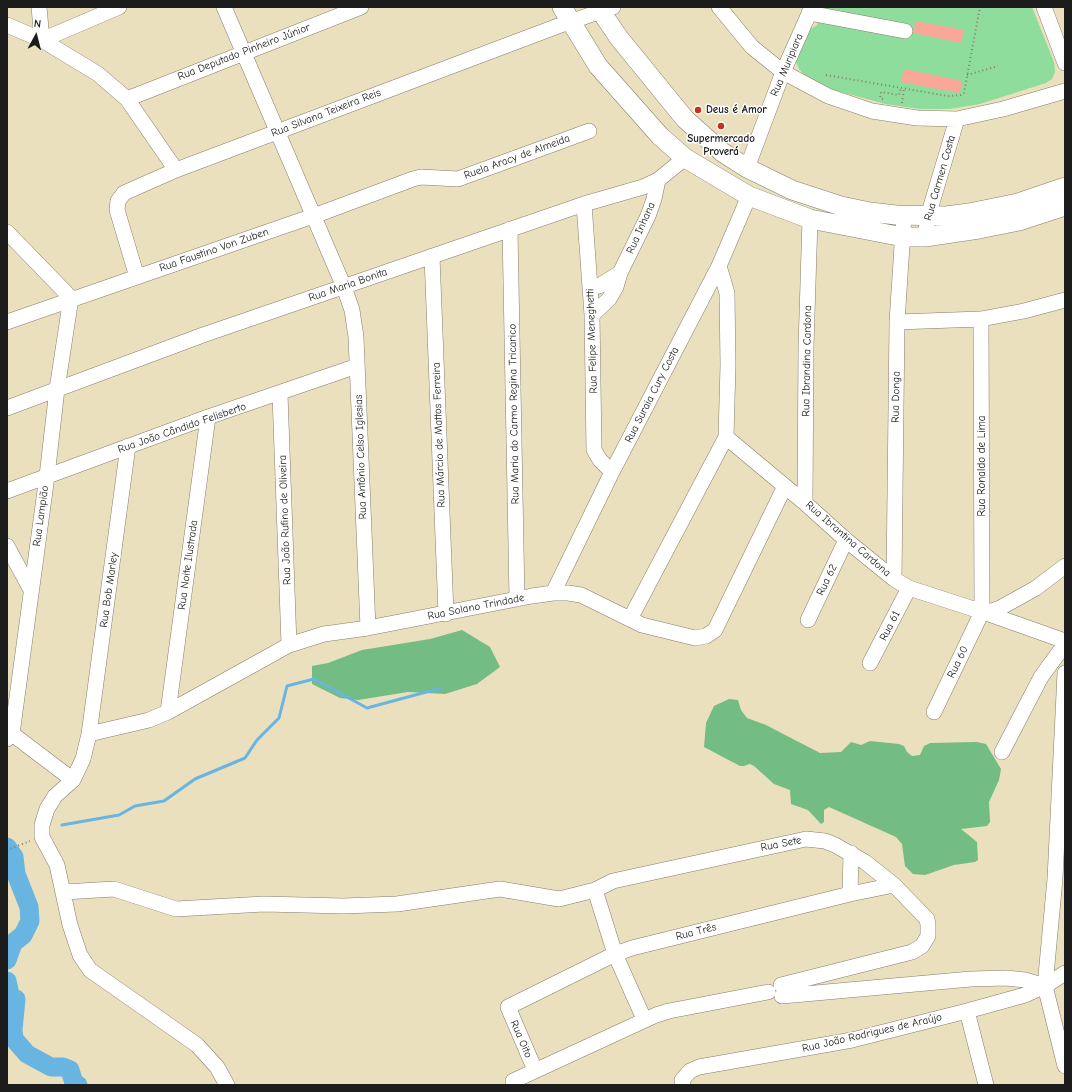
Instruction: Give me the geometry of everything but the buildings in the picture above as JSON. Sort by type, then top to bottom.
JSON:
[{"type":"main road","points":[[604,8],[619,38],[685,119],[722,152],[747,168],[792,190],[817,199],[870,212],[928,216],[969,213],[1018,203],[1065,187]]},
{"type":"main road","points":[[566,14],[598,66],[640,115],[685,158],[749,196],[810,219],[903,237],[926,237],[1019,221],[1065,206]]},
{"type":"main road","points":[[685,158],[707,154],[734,167],[747,168]]},
{"type":"street","points":[[39,7],[42,40]]},
{"type":"street","points":[[42,40],[119,7]]},
{"type":"street","name":"Rua Antônio Celso Iglesias","points":[[224,7],[344,287],[352,310],[357,366],[368,628]]},
{"type":"street","name":"Rua Deputado Pinheiro Júnior","points":[[128,99],[243,52],[361,7]]},
{"type":"street","points":[[719,7],[752,47],[783,72],[828,96],[872,111],[918,118],[957,119],[997,110],[1065,91]]},
{"type":"street","points":[[1044,7],[1065,63]]},
{"type":"street","name":"Rua Silvana Teixeira Reis","points":[[137,277],[117,210],[118,201],[124,193],[176,170],[277,132],[566,14],[604,8]]},
{"type":"street","points":[[811,10],[905,32]]},
{"type":"street","name":"Rua Muripiara","points":[[747,168],[783,72],[811,10]]},
{"type":"street","points":[[7,24],[42,40],[98,74],[128,99],[176,170]]},
{"type":"street","name":"Rua Carmen Costa","points":[[926,237],[928,216],[957,119]]},
{"type":"street","name":"Ruela Aracy de Almeida","points":[[421,177],[458,179],[589,131]]},
{"type":"street","name":"Rua Maria Bonita","points":[[7,408],[203,335],[584,204],[642,187],[658,180],[685,158]]},
{"type":"street","name":"Rua Faustino Von Zuben","points":[[7,322],[421,177]]},
{"type":"street","name":"Rua Inhana","points":[[592,315],[609,299],[648,216],[654,199],[658,180]]},
{"type":"street","name":"Rua Suraia Cury Costa","points":[[553,593],[612,472],[719,266],[749,196]]},
{"type":"street","name":"Rua Felipe Meneghetti","points":[[584,204],[592,315],[594,450],[600,460],[612,472]]},
{"type":"street","name":"Rua Donga","points":[[894,579],[897,322],[904,215]]},
{"type":"street","name":"Rua Ibrandina Cardona","points":[[805,503],[806,347],[810,219]]},
{"type":"street","name":"Rua Maria do Carmo Regina Tricarico","points":[[510,229],[517,599]]},
{"type":"street","points":[[7,232],[72,298]]},
{"type":"street","name":"Rua Márcio de Mattos Ferreira","points":[[432,256],[446,614]]},
{"type":"street","points":[[630,619],[726,437],[728,365],[727,293],[719,266]]},
{"type":"street","points":[[590,288],[599,286],[620,273]]},
{"type":"street","name":"Rua Lampião","points":[[9,734],[47,476],[57,389],[72,298]]},
{"type":"street","points":[[897,322],[981,319],[1024,311],[1065,300]]},
{"type":"street","name":"Rua Ronaldo de Lima","points":[[981,319],[984,613]]},
{"type":"street","name":"Rua João Cândido Felisberto","points":[[7,491],[208,417],[280,394],[357,366]]},
{"type":"street","name":"Rua João Rufino de Oliveira","points":[[280,394],[289,645]]},
{"type":"street","name":"Rua Noite Ilustrada","points":[[168,712],[208,417]]},
{"type":"street","name":"Rua Ibrantina Cardona","points":[[726,437],[805,503],[846,540],[894,579],[909,588],[984,613],[1065,643]]},
{"type":"street","name":"Rua Bob Marley","points":[[73,780],[83,759],[89,734],[128,446]]},
{"type":"street","name":"Rua Solano Trindade","points":[[89,734],[149,720],[168,712],[289,645],[324,634],[368,628],[553,593],[568,593],[585,596],[642,625],[695,638],[711,634],[715,630],[785,486]]},
{"type":"street","name":"Rua 62","points":[[808,620],[846,540]]},
{"type":"street","points":[[7,546],[31,590]]},
{"type":"street","points":[[984,613],[1000,608],[1036,588],[1065,566]]},
{"type":"street","name":"Rua 61","points":[[870,663],[909,588]]},
{"type":"street","name":"Rua 60","points":[[934,712],[984,613]]},
{"type":"street","points":[[1002,752],[1041,677],[1065,643]]},
{"type":"street","points":[[1065,673],[1060,878],[1045,986],[1065,1066]]},
{"type":"street","points":[[9,734],[73,780],[55,796],[47,809],[42,824],[42,837],[56,866],[64,892],[70,925],[80,955],[90,970],[197,1045],[216,1066],[227,1085]]},
{"type":"street","name":"Rua Sete","points":[[64,892],[114,889],[176,909],[264,904],[343,906],[397,904],[500,889],[559,899],[595,890],[613,881],[797,840],[825,841],[851,853],[894,885],[923,914],[928,925],[928,936],[922,946],[912,952],[777,991]]},
{"type":"street","points":[[850,894],[851,853]]},
{"type":"street","name":"Rua Três","points":[[508,1007],[615,954],[632,948],[850,894],[894,885]]},
{"type":"street","points":[[595,890],[615,954],[644,1019]]},
{"type":"street","name":"Rua João Rodrigues de Araújo","points":[[683,1085],[682,1080],[690,1071],[699,1067],[852,1040],[967,1011],[1025,995],[1045,986],[1065,974]]},
{"type":"street","points":[[513,1081],[644,1019],[669,1011],[777,991],[1006,978],[1024,980],[1045,986]]},
{"type":"street","name":"Rua Oito","points":[[508,1007],[535,1070]]},
{"type":"street","points":[[967,1011],[986,1085]]},
{"type":"path","points":[[826,75],[948,96],[961,95],[964,93],[980,7]]},
{"type":"path","points":[[967,75],[998,66]]},
{"type":"path","points":[[887,100],[880,98],[881,92],[899,95],[901,88]]},
{"type":"path","points":[[894,102],[902,103]]},
{"type":"path","points":[[7,850],[20,844]]},
{"type":"green space","points":[[822,7],[1032,7],[1054,62],[1055,72],[1052,79],[1046,83],[980,104],[950,109],[920,109],[885,104],[834,90],[804,75],[799,69],[795,59],[806,32],[817,25]]},
{"type":"green space","points":[[462,630],[490,647],[500,667],[477,684],[445,694],[408,692],[358,700],[340,698],[312,684],[312,666],[328,663],[362,650],[430,639]]},
{"type":"green space","points":[[729,699],[738,700],[741,710],[747,718],[766,725],[820,753],[841,752],[851,742],[861,745],[870,741],[899,744],[904,746],[907,752],[912,756],[920,755],[924,746],[930,743],[977,742],[986,744],[1001,769],[999,780],[989,802],[990,822],[987,826],[961,829],[977,842],[978,860],[975,862],[954,865],[925,875],[913,874],[905,866],[902,844],[896,837],[829,807],[824,810],[824,822],[821,824],[808,810],[791,804],[790,790],[774,784],[754,766],[750,764],[740,766],[704,747],[706,723],[714,706]]},
{"type":"waterway","points":[[62,825],[119,815],[135,806],[164,801],[195,779],[245,758],[257,740],[279,718],[287,686],[314,679],[367,708],[441,688]]},
{"type":"waterway","points":[[7,847],[14,857],[16,874],[29,907],[30,921],[23,935],[13,943],[7,960]]},
{"type":"waterway","points":[[7,981],[11,999],[16,999],[13,1030],[14,1039],[27,1054],[51,1067],[63,1067],[70,1070],[74,1083],[78,1085]]},
{"type":"place","name":"Deus é Amor","points":[[698,110]]},
{"type":"place","name":"Supermercado Proverá","points":[[721,126]]}]
